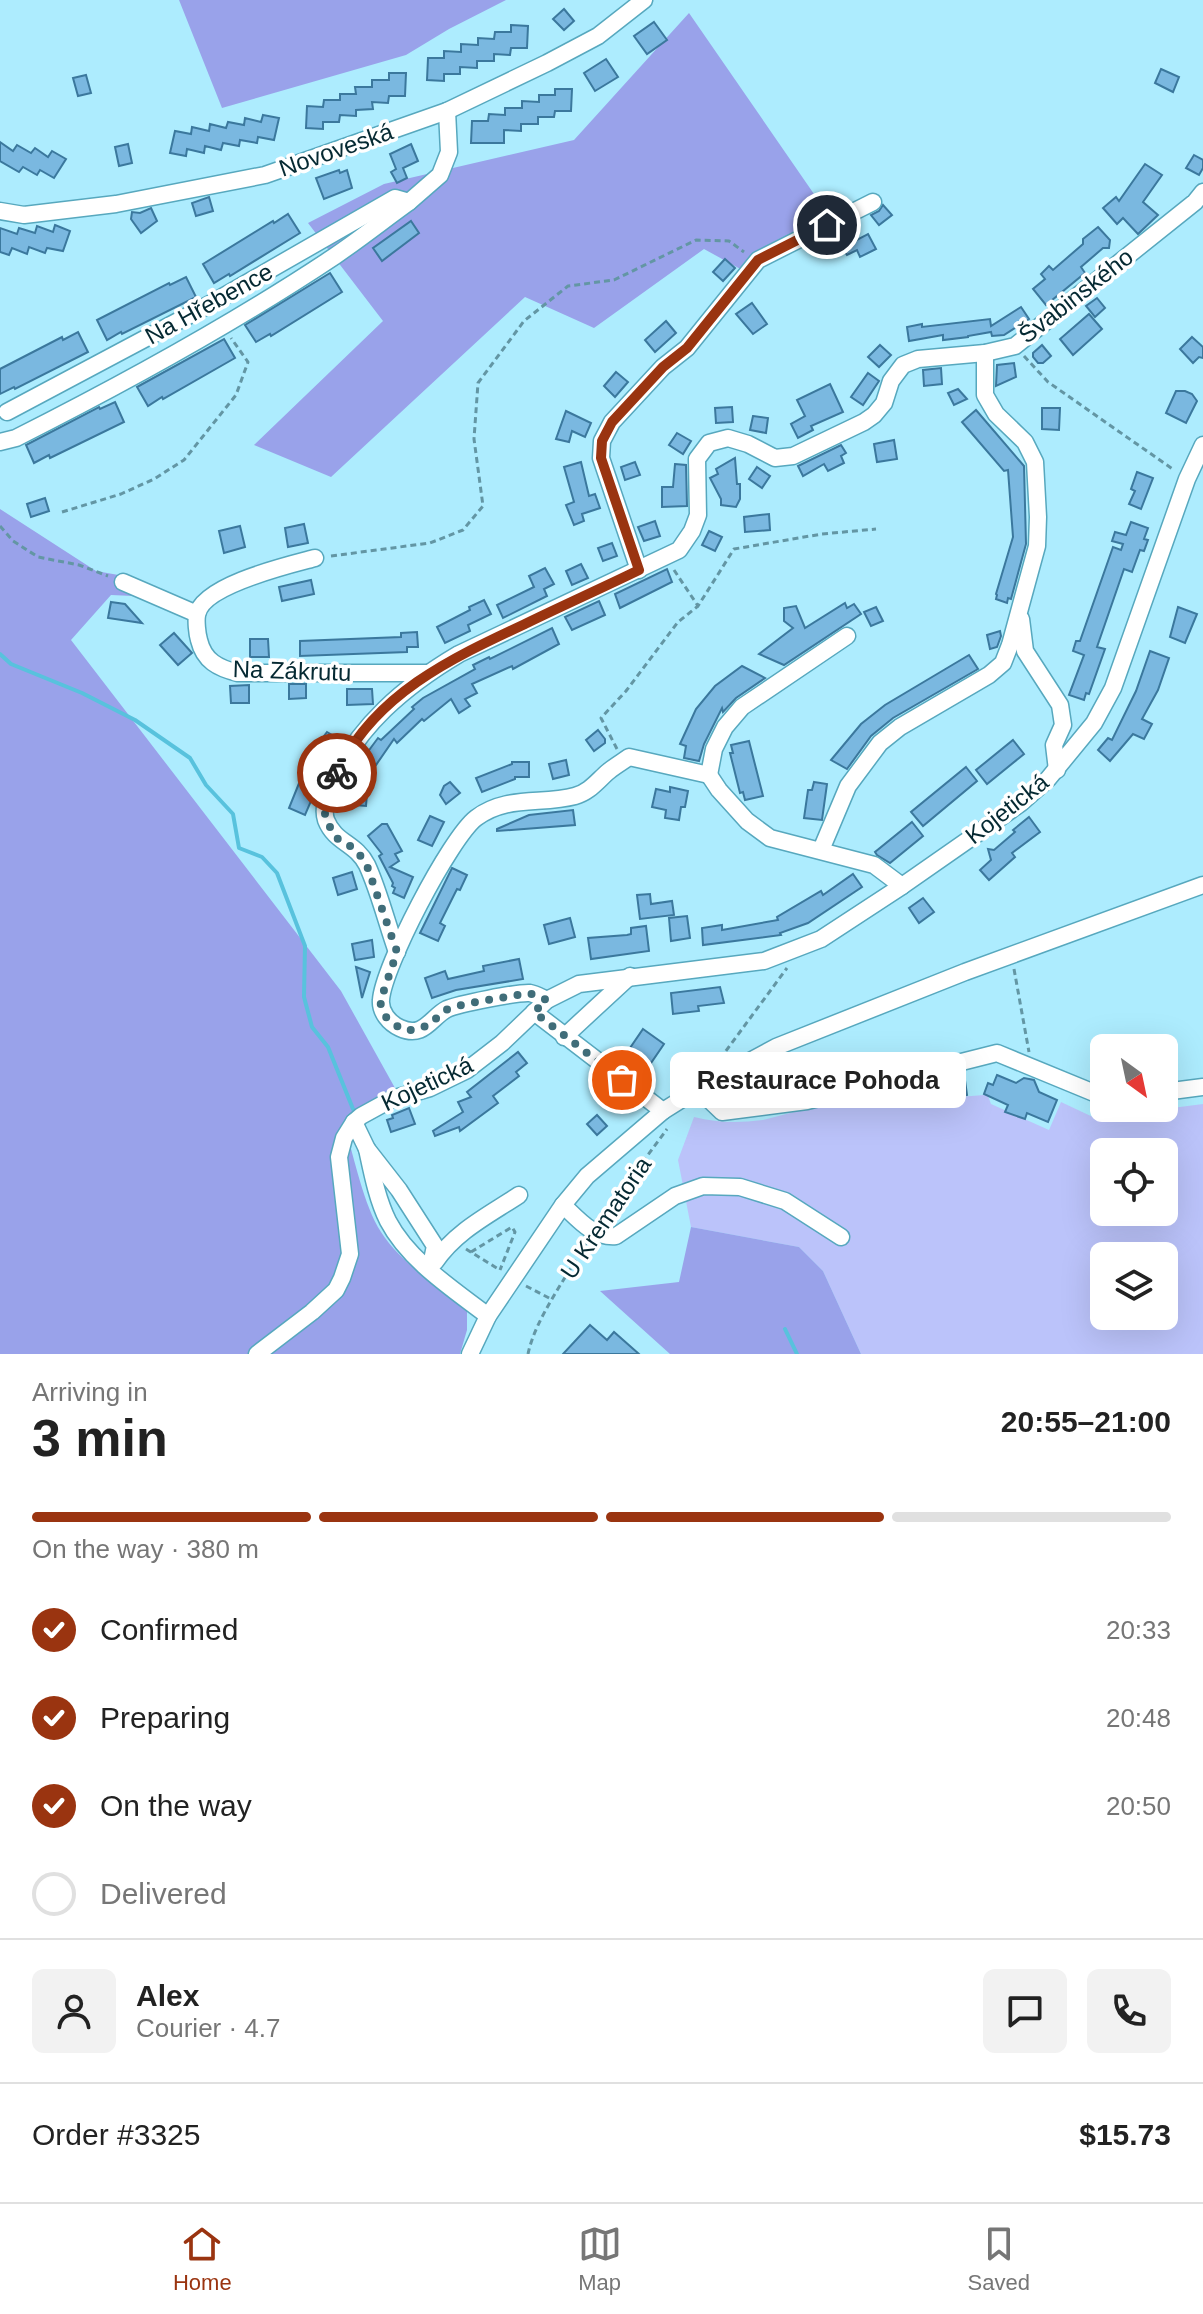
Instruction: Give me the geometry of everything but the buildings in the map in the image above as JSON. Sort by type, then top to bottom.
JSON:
[{"type":"street","name":"Novoveská","points":[[0,211],[24,215],[116,204],[265,175],[447,111],[598,36],[644,0]]},
{"type":"street","name":"Na Hřebence","points":[[0,442],[16,438],[125,382],[338,254],[409,202],[440,175],[449,152],[447,111]]},
{"type":"street","name":"Švabinského","points":[[397,952],[366,863],[355,849],[335,837],[325,817],[325,801],[339,769],[358,739],[392,701],[427,673],[459,654],[679,550],[698,515],[697,459],[709,443],[728,438],[775,458],[793,456],[874,415],[884,403],[891,381],[903,365],[918,359],[985,353],[1015,346],[1195,202],[1203,192]]},
{"type":"street","name":"Na Hřebence","points":[[7,412],[212,303],[395,198],[409,202]]},
{"type":"street","points":[[639,570],[601,458],[602,441],[612,422],[663,367],[687,348],[758,260],[873,202]]},
{"type":"street","points":[[821,850],[848,786],[880,743],[900,727],[989,675],[1003,663],[1037,546],[1035,462],[1025,442],[996,414],[985,395],[985,353]]},
{"type":"street","name":"Kojetická","points":[[257,1354],[336,1290],[347,1265],[350,1254],[339,1157],[344,1138],[354,1122],[392,1099],[430,1088],[467,1070],[502,1043],[547,1000],[579,984],[764,961],[821,939],[1021,803],[1057,770],[1094,723],[1113,688],[1187,479],[1203,445]]},
{"type":"street","points":[[123,582],[197,614],[205,601],[231,585],[271,569],[315,558]]},
{"type":"street","points":[[1020,609],[1025,651],[1060,705],[1063,725],[1054,745],[1057,770]]},
{"type":"street","name":"Na Zákrutu","points":[[197,614],[199,641],[206,656],[217,668],[238,673],[427,673]]},
{"type":"street","points":[[709,775],[714,749],[725,727],[742,707],[847,636]]},
{"type":"street","points":[[547,1000],[529,993],[465,1004],[445,1010],[429,1025],[415,1030],[404,1030],[392,1023],[385,1016],[380,1002],[397,952],[443,860],[458,837],[476,818],[500,805],[578,796],[629,757],[709,775],[747,821],[770,838],[874,865],[902,886]]},
{"type":"street","name":"U Krematoria","points":[[460,1354],[464,1347],[472,1347],[488,1316],[563,1205],[587,1176],[667,1117],[698,1089],[776,1047],[1011,955],[1203,885]]},
{"type":"street","points":[[564,1037],[630,976]]},
{"type":"street","points":[[534,1012],[667,1117]]},
{"type":"street","points":[[698,1089],[722,1112],[807,1101],[997,1053],[1090,1091]]},
{"type":"street","points":[[1178,1090],[1203,1087]]},
{"type":"street","name":"Kojetická","points":[[354,1122],[367,1149],[399,1190],[435,1246],[430,1270]]},
{"type":"street","name":"Kojetická","points":[[367,1149],[373,1177],[389,1221],[405,1245],[430,1270],[488,1316]]},
{"type":"street","points":[[563,1205],[593,1232],[606,1237],[616,1236],[675,1196],[703,1186],[740,1187],[785,1201],[841,1237]]},
{"type":"street","points":[[430,1270],[446,1246],[460,1233],[519,1195]]},
{"type":"path","points":[[315,558],[430,543],[463,530],[483,506],[474,439],[478,383],[524,321],[568,286],[614,280],[696,240],[729,241],[758,260]]},
{"type":"path","name":"Na Hřebence","points":[[62,512],[121,494],[154,479],[184,460],[236,395],[248,362],[222,325]]},
{"type":"path","points":[[1015,346],[1048,382],[1187,479]]},
{"type":"path","points":[[0,526],[13,541],[38,557],[79,565],[123,582]]},
{"type":"path","points":[[623,762],[601,718],[626,691],[678,622],[698,606],[734,549],[822,534],[876,529]]},
{"type":"path","points":[[665,557],[698,606]]},
{"type":"path","points":[[715,1065],[803,946]]},
{"type":"path","points":[[1011,955],[1031,1067]]},
{"type":"path","name":"U Krematoria","points":[[528,1354],[531,1341],[552,1300],[667,1117]]},
{"type":"path","points":[[471,1252],[512,1227],[515,1232],[498,1269],[477,1256]]},
{"type":"path","points":[[526,1286],[552,1300]]},
{"type":"shaded area","points":[[179,0],[506,0],[406,55],[222,108]]},
{"type":"shaded area","points":[[689,13],[834,223],[744,271],[704,249],[594,328],[525,297],[331,477],[254,445],[383,321],[308,223],[384,184],[574,140]]},
{"type":"shaded area","points":[[0,509],[96,571],[124,576],[178,598],[111,595],[71,640],[341,991],[395,1088],[367,1104],[345,1127],[365,1195],[381,1232],[410,1264],[467,1310],[467,1330],[460,1354],[0,1354]]},
{"type":"shaded area","points":[[942,1074],[946,1098],[984,1095],[988,1087],[991,1088],[988,1096],[991,1104],[1049,1130],[1061,1102],[1090,1116],[1090,1122],[1178,1122],[1178,1107],[1203,1104],[1203,1354],[861,1354],[823,1271],[799,1247],[691,1227],[678,1160],[694,1117],[745,1122]]},
{"type":"shaded area","points":[[691,1227],[799,1247],[823,1271],[861,1354],[670,1354],[600,1291],[679,1282]]},
{"type":"waterway","points":[[0,654],[11,664],[82,693],[135,720],[190,758],[206,785],[233,814],[239,848],[262,857],[277,873],[305,946],[304,997],[312,1027],[328,1047],[353,1109]]},
{"type":"waterway","points":[[785,1329],[797,1354]]},
{"type":"way so far","points":[[337,773],[325,801],[325,817],[335,837],[355,849],[366,863],[397,952],[380,1002],[385,1016],[404,1030],[415,1030],[429,1025],[445,1010],[529,993],[547,1000],[534,1012],[622,1080]]},
{"type":"place","name":"Restaurace Pohoda","points":[[622,1080]]},
{"type":"route","points":[[337,773],[358,739],[392,701],[427,673],[459,654],[639,570],[601,458],[602,441],[612,422],[663,367],[687,348],[758,260],[827,225]]}]
